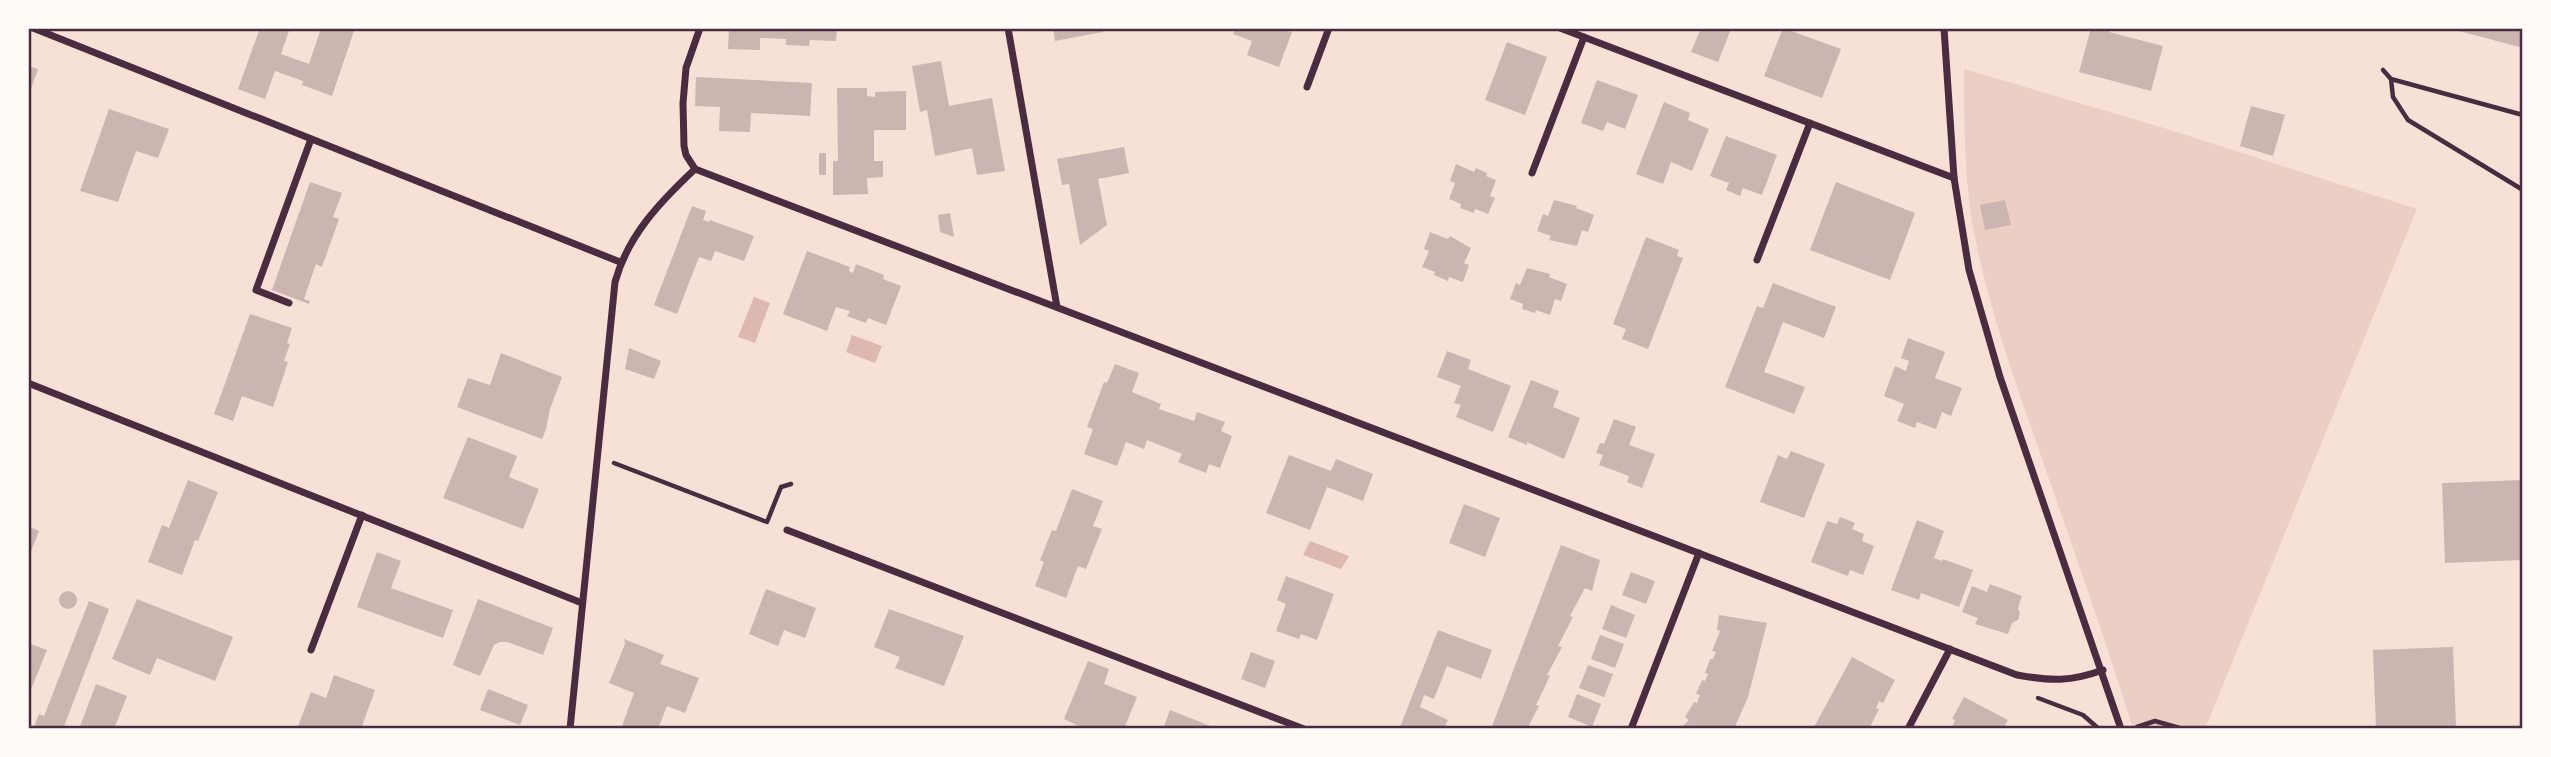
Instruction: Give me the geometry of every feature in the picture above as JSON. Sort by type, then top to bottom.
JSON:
[{"type":"street","points":[[33,28],[620,262]]},
{"type":"street","points":[[700,28],[686,68],[683,103],[684,146],[695,169],[2017,675],[2055,681],[2082,678],[2103,670]]},
{"type":"street","points":[[1009,28],[1057,307]]},
{"type":"street","points":[[1307,86],[1329,28]]},
{"type":"street","points":[[1560,28],[1954,178]]},
{"type":"street","points":[[1944,28],[1954,178],[1960,223],[1982,317],[2122,729]]},
{"type":"street","points":[[1532,173],[1584,37]]},
{"type":"street","points":[[1757,260],[1810,123]]},
{"type":"street","points":[[289,303],[256,290],[312,139]]},
{"type":"street","points":[[570,729],[612,303],[620,262],[653,210],[695,169]]},
{"type":"street","points":[[28,383],[582,603]]},
{"type":"street","points":[[311,650],[362,515]]},
{"type":"street","points":[[787,530],[1304,729]]},
{"type":"street","points":[[1631,729],[1699,553]]},
{"type":"street","points":[[1908,729],[1950,649]]},
{"type":"path","points":[[2382,70],[2392,79],[2523,115]]},
{"type":"path","points":[[2392,79],[2393,97],[2408,120],[2523,190]]},
{"type":"path","points":[[597,456],[767,522],[781,487],[791,484]]},
{"type":"path","points":[[2131,729],[2155,721],[2183,729]]},
{"type":"shaded area","points":[[1964,69],[2161,127],[2417,209],[2205,729],[2133,729],[1992,308],[1972,222],[1967,184]]},
{"type":"shaded area","points":[[754,297],[770,303],[755,343],[738,337]]},
{"type":"shaded area","points":[[852,335],[882,346],[875,363],[846,352]]},
{"type":"shaded area","points":[[1310,541],[1349,556],[1341,569],[1303,555]]},
{"type":"building","points":[[260,28],[289,31],[281,54],[309,64],[321,28],[355,28],[332,96],[275,71],[265,99],[238,89]]},
{"type":"building","points":[[729,28],[837,28],[836,41],[810,40],[809,46],[786,45],[786,39],[760,38],[760,50],[728,49]]},
{"type":"building","points":[[1053,28],[1103,28],[1103,32],[1055,41]]},
{"type":"building","points":[[1236,28],[1288,28],[1287,31],[1292,32],[1279,67],[1247,55],[1252,41],[1233,34]]},
{"type":"building","points":[[1701,28],[1731,29],[1718,62],[1691,52]]},
{"type":"building","points":[[1783,28],[1841,49],[1822,98],[1764,76]]},
{"type":"building","points":[[2091,28],[2111,28],[2109,32],[2163,46],[2151,91],[2079,72]]},
{"type":"building","points":[[2523,28],[2523,48],[2452,29]]},
{"type":"building","points":[[1507,42],[1547,57],[1525,115],[1485,100]]},
{"type":"building","points":[[941,61],[949,106],[992,98],[1005,171],[977,175],[972,148],[935,156],[927,110],[920,112],[912,66]]},
{"type":"building","points":[[28,66],[38,69],[28,97]]},
{"type":"building","points":[[696,77],[812,83],[810,116],[751,113],[750,132],[719,131],[720,107],[695,106]]},
{"type":"building","points":[[1597,80],[1638,95],[1625,129],[1607,122],[1603,131],[1581,123]]},
{"type":"building","points":[[837,88],[867,88],[867,96],[875,97],[875,92],[906,91],[906,130],[874,130],[874,161],[883,161],[883,177],[867,178],[868,194],[833,195],[833,161],[838,161]]},
{"type":"building","points":[[1664,102],[1690,113],[1688,120],[1709,129],[1692,171],[1671,162],[1663,184],[1636,174]]},
{"type":"building","points":[[2251,106],[2285,115],[2273,156],[2240,146]]},
{"type":"building","points":[[109,109],[169,129],[158,158],[136,151],[118,202],[80,191]]},
{"type":"building","points":[[1726,136],[1777,155],[1762,195],[1743,188],[1740,196],[1726,190],[1729,183],[1710,176]]},
{"type":"building","points":[[1124,147],[1129,173],[1098,179],[1107,225],[1080,245],[1069,184],[1062,185],[1057,159]]},
{"type":"building","points":[[819,153],[826,153],[826,175],[819,175]]},
{"type":"building","points":[[1456,164],[1474,172],[1476,168],[1496,180],[1490,196],[1495,198],[1488,214],[1475,209],[1474,213],[1460,208],[1461,204],[1449,199],[1455,183],[1450,181]]},
{"type":"building","points":[[310,182],[342,193],[333,217],[339,219],[322,267],[316,264],[304,299],[310,301],[309,304],[272,290]]},
{"type":"building","points":[[1836,182],[1915,213],[1890,280],[1810,250]]},
{"type":"building","points":[[1554,200],[1577,206],[1576,208],[1594,215],[1588,232],[1582,230],[1577,246],[1549,240],[1551,236],[1537,231],[1543,214],[1548,216]]},
{"type":"building","points":[[2005,200],[2011,225],[1985,230],[1980,205]]},
{"type":"building","points":[[692,206],[706,211],[703,220],[754,236],[744,261],[715,251],[711,261],[699,257],[677,314],[654,305]]},
{"type":"building","points":[[950,213],[954,237],[940,232],[938,215]]},
{"type":"building","points":[[1430,232],[1448,239],[1450,236],[1471,248],[1464,263],[1469,265],[1463,282],[1449,277],[1448,281],[1422,267],[1429,251],[1424,249]]},
{"type":"building","points":[[1646,237],[1679,250],[1677,256],[1683,258],[1648,349],[1622,339],[1626,329],[1613,324]]},
{"type":"building","points":[[807,251],[850,267],[849,271],[853,273],[856,264],[884,275],[883,279],[901,286],[886,325],[868,318],[866,323],[847,316],[850,311],[836,307],[827,331],[783,314]]},
{"type":"building","points":[[1527,268],[1550,274],[1549,277],[1567,284],[1561,301],[1555,299],[1550,315],[1522,309],[1523,304],[1510,299],[1516,283],[1520,285]]},
{"type":"building","points":[[1773,283],[1836,307],[1824,338],[1783,322],[1764,372],[1805,387],[1794,414],[1725,387],[1757,306],[1763,308]]},
{"type":"building","points":[[250,314],[292,328],[284,361],[288,362],[273,407],[242,396],[233,421],[214,414]]},
{"type":"building","points":[[1908,338],[1945,352],[1935,378],[1962,388],[1951,416],[1942,412],[1936,429],[1917,422],[1915,428],[1897,421],[1904,404],[1884,396],[1895,366],[1906,371],[1909,361],[1901,358]]},
{"type":"building","points":[[629,348],[661,361],[654,379],[625,369]]},
{"type":"building","points":[[1447,351],[1471,360],[1468,369],[1511,386],[1493,432],[1456,417],[1461,405],[1454,403],[1461,386],[1437,377]]},
{"type":"building","points":[[501,353],[562,377],[542,439],[457,407],[468,378],[490,385]]},
{"type":"building","points":[[1115,364],[1139,373],[1132,392],[1161,404],[1159,409],[1194,421],[1197,412],[1225,422],[1221,431],[1232,436],[1220,468],[1209,464],[1206,473],[1178,462],[1182,454],[1147,440],[1144,449],[1126,442],[1117,466],[1084,454],[1093,429],[1087,427],[1104,382],[1107,383]]},
{"type":"building","points":[[1531,380],[1559,391],[1553,407],[1580,418],[1564,459],[1527,442],[1527,445],[1508,437]]},
{"type":"building","points":[[1614,419],[1636,427],[1629,445],[1655,454],[1642,488],[1627,482],[1629,476],[1599,465],[1603,455],[1596,453],[1600,443],[1604,444]]},
{"type":"building","points":[[468,437],[517,456],[509,477],[539,489],[523,529],[443,498]]},
{"type":"building","points":[[1791,451],[1825,464],[1804,518],[1760,502],[1778,455],[1787,459]]},
{"type":"building","points":[[1289,455],[1331,471],[1336,459],[1373,474],[1363,501],[1327,487],[1310,530],[1266,513]]},
{"type":"building","points":[[188,480],[218,492],[182,575],[148,562],[162,525],[169,528]]},
{"type":"building","points":[[2522,480],[2523,560],[2445,563],[2442,483]]},
{"type":"building","points":[[1072,489],[1103,501],[1093,526],[1102,529],[1086,569],[1078,566],[1066,598],[1035,586],[1044,562],[1040,560],[1052,530],[1056,531]]},
{"type":"building","points":[[1464,504],[1500,518],[1485,557],[1449,543]]},
{"type":"building","points":[[1840,517],[1855,523],[1852,529],[1864,534],[1862,541],[1874,546],[1863,575],[1850,570],[1848,576],[1811,562],[1827,521],[1837,524]]},
{"type":"building","points":[[1917,520],[1944,531],[1934,558],[1973,570],[1959,607],[1921,593],[1919,600],[1891,590]]},
{"type":"building","points":[[28,526],[39,531],[28,559]]},
{"type":"building","points":[[1561,545],[1600,560],[1592,591],[1585,588],[1570,616],[1573,617],[1558,646],[1562,647],[1547,675],[1550,676],[1536,705],[1539,706],[1527,729],[1491,729]]},
{"type":"building","points":[[377,552],[401,561],[391,588],[453,610],[443,638],[357,607]]},
{"type":"building","points":[[1631,572],[1655,581],[1646,604],[1622,595]]},
{"type":"building","points":[[1286,576],[1334,594],[1317,640],[1301,634],[1299,639],[1276,631],[1286,604],[1277,600]]},
{"type":"building","points":[[1990,584],[2022,596],[2018,620],[2012,623],[2008,634],[1975,624],[1978,618],[1962,612],[1972,586],[1987,592]]},
{"type":"building","points":[[766,589],[816,608],[805,638],[784,630],[778,646],[749,634]]},
{"type":"building","points":[[68,591],[74,594],[77,600],[74,606],[68,609],[62,606],[59,600],[62,594]]},
{"type":"building","points":[[137,599],[233,637],[215,681],[157,658],[150,675],[112,659]]},
{"type":"building","points":[[478,599],[553,628],[543,655],[500,642],[494,645],[480,676],[453,665]]},
{"type":"building","points":[[89,601],[109,609],[63,729],[33,729],[39,714],[44,716]]},
{"type":"building","points":[[1611,605],[1635,615],[1626,638],[1602,629]]},
{"type":"building","points":[[889,609],[964,636],[944,686],[895,668],[900,657],[874,647]]},
{"type":"building","points":[[1719,615],[1767,623],[1748,697],[1734,729],[1680,729],[1689,720],[1685,717],[1694,702],[1697,703],[1700,695],[1696,694],[1702,680],[1705,681],[1710,659],[1713,659],[1716,652],[1712,651],[1720,631],[1717,630]]},
{"type":"building","points":[[1438,630],[1492,650],[1481,679],[1447,666],[1434,699],[1424,695],[1420,707],[1448,720],[1444,729],[1404,729],[1400,727]]},
{"type":"building","points":[[1600,635],[1624,644],[1615,668],[1591,659]]},
{"type":"building","points":[[624,639],[664,655],[660,664],[699,678],[685,713],[667,706],[658,729],[621,729],[634,693],[609,683],[625,644]]},
{"type":"building","points":[[28,643],[47,650],[28,697]]},
{"type":"building","points":[[2453,647],[2456,726],[2376,729],[2373,650]]},
{"type":"building","points":[[1251,652],[1275,661],[1265,688],[1241,679]]},
{"type":"building","points":[[1852,657],[1895,680],[1883,703],[1879,701],[1876,708],[1879,709],[1869,729],[1813,729]]},
{"type":"building","points":[[1088,661],[1109,669],[1104,684],[1137,697],[1124,729],[1085,729],[1064,719]]},
{"type":"building","points":[[1588,665],[1613,674],[1604,697],[1579,688]]},
{"type":"building","points":[[334,675],[375,690],[361,729],[297,729],[311,692],[326,698]]},
{"type":"building","points":[[96,684],[127,696],[114,729],[79,729]]},
{"type":"building","points":[[488,689],[528,705],[520,725],[480,710]]},
{"type":"building","points":[[1577,694],[1601,704],[1592,727],[1568,717]]},
{"type":"building","points":[[1964,697],[2008,720],[2003,729],[1947,729],[1952,727],[1955,720],[1952,719]]},
{"type":"building","points":[[1170,710],[1218,729],[1163,729]]}]
